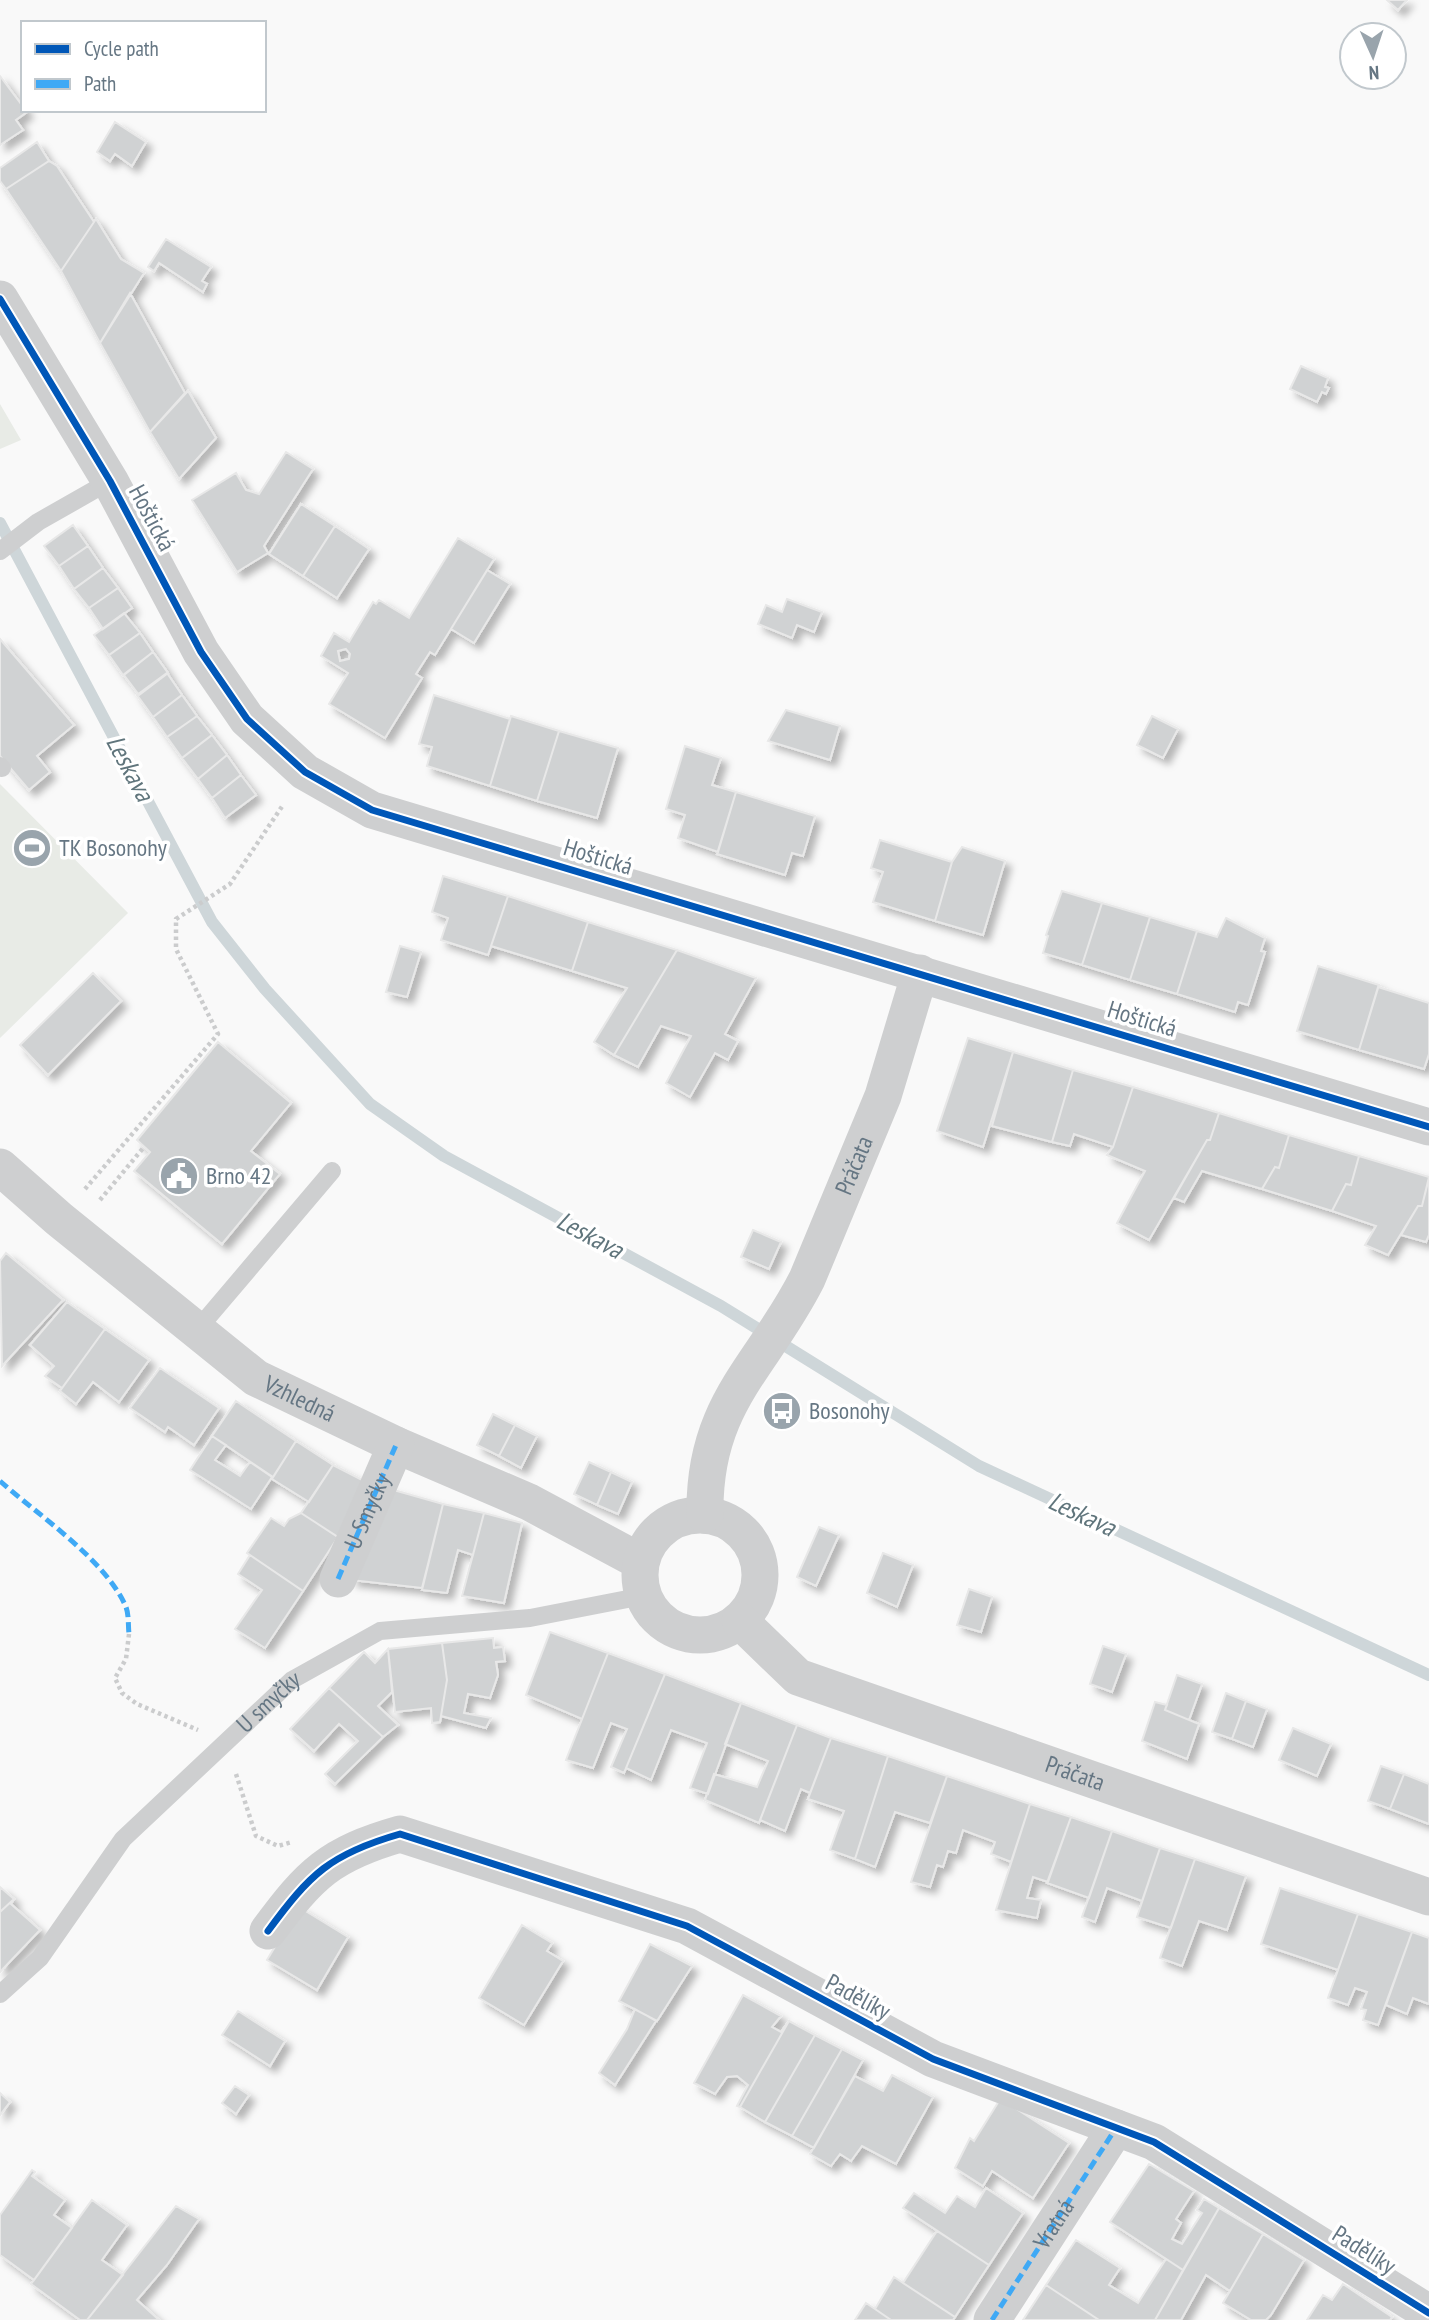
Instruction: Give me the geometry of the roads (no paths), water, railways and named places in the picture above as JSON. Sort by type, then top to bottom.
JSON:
[{"type":"street","name":"Hoštická","points":[[0,299],[110,481],[201,652],[247,719],[305,772],[372,810],[920,972],[1429,1127]]},
{"type":"street","name":"Práčata","points":[[705,1515],[705,1485],[712,1442],[735,1393],[807,1279],[883,1096],[920,972]]},
{"type":"street","name":"Vzhledná","points":[[0,1167],[66,1225],[256,1378],[528,1502],[642,1579]]},
{"type":"street","name":"U Smyčky","points":[[338,1579],[396,1444]]},
{"type":"street","points":[[691,1515],[705,1515],[723,1520],[739,1530],[751,1543],[759,1560],[761,1578],[757,1596],[740,1621],[714,1634],[685,1634],[660,1620],[642,1579],[646,1548],[664,1526],[691,1515]]},
{"type":"street","name":"Práčata","points":[[740,1621],[798,1677],[1429,1897]]},
{"type":"street","name":"Padělíky","points":[[268,1931],[301,1886],[326,1864],[365,1844],[400,1835],[687,1926],[933,2059],[1154,2142],[1429,2313]]},
{"type":"street","name":"Vratná","points":[[992,2320],[1116,2128]]},
{"type":"lane","points":[[0,551],[38,522],[110,481]]},
{"type":"lane","points":[[197,1330],[332,1171]]},
{"type":"lane","name":"U smyčky","points":[[0,1994],[40,1958],[123,1839],[292,1680],[380,1631],[530,1618],[642,1579]]},
{"type":"waterway","name":"Leskava","points":[[0,523],[212,922],[265,989],[370,1104],[444,1156],[721,1306],[979,1466],[1429,1675]]},
{"type":"place","name":"TK Bosonohy","points":[[32,848]]},
{"type":"place","name":"Brno 42","points":[[179,1176]]},
{"type":"place","name":"Bosonohy","points":[[782,1411]]}]
